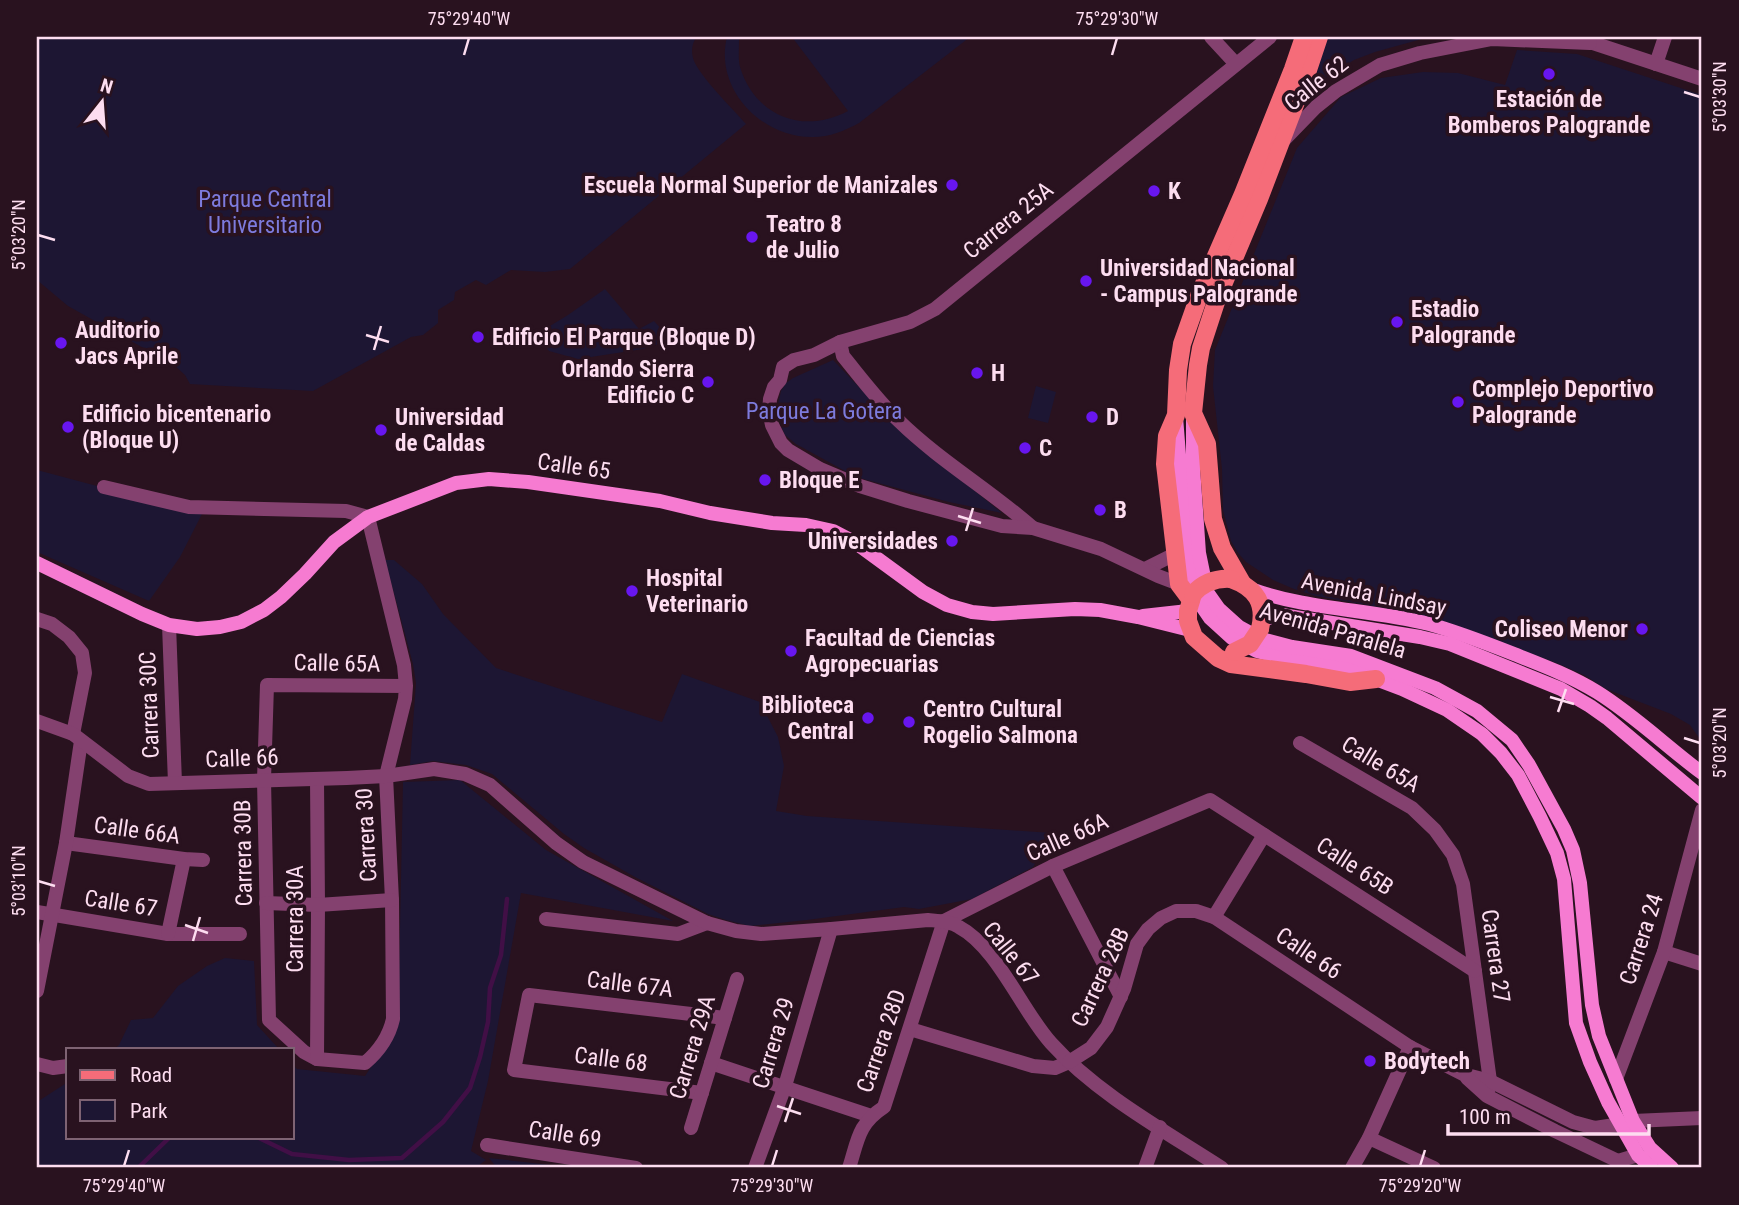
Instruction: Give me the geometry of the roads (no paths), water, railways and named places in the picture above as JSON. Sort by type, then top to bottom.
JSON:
[{"type":"main road","name":"Avenida Paralela","points":[[1304,37],[1243,194],[1199,293],[1182,344],[1178,370],[1193,467],[1199,553],[1207,592],[1219,609],[1240,627],[1261,639],[1292,647],[1352,656],[1435,688],[1477,711],[1512,740],[1564,828],[1573,850],[1580,883],[1592,1005],[1599,1036],[1616,1079],[1627,1122]]},
{"type":"main road","name":"Avenida Paralela","points":[[1319,37],[1259,199],[1206,329],[1185,414],[1187,555],[1197,599],[1210,618],[1233,638],[1257,651],[1349,669],[1376,679],[1447,710],[1482,734],[1501,753],[1518,775],[1557,853],[1564,879],[1577,1023],[1590,1062],[1608,1102],[1627,1122],[1652,1168]]},
{"type":"main road","points":[[1211,651],[1234,652],[1250,644],[1261,625],[1262,614],[1259,601],[1242,584],[1216,534],[1210,499],[1208,444],[1185,414],[1167,436],[1165,464],[1175,554],[1187,597],[1190,630],[1199,642],[1218,658],[1231,664],[1350,682],[1376,679]]},
{"type":"main road","name":"Calle 65","points":[[37,563],[169,625],[197,629],[220,627],[254,616],[281,597],[334,542],[368,517],[456,483],[489,479],[660,501],[710,513],[833,531],[856,542],[923,592],[947,605],[972,612],[993,614],[1075,609],[1100,610],[1138,617]]},
{"type":"main road","points":[[1138,617],[1187,597],[1213,581],[1222,579],[1242,584]]},
{"type":"main road","name":"Avenida Lindsay","points":[[1242,584],[1291,602],[1428,624],[1564,674],[1619,707],[1702,773]]},
{"type":"main road","name":"Avenida Lindsay","points":[[1261,625],[1275,615],[1282,615],[1450,644],[1561,690],[1590,706],[1702,797]]},
{"type":"main road","points":[[1138,617],[1190,630]]},
{"type":"main road","name":"Avenida Paralela","points":[[1644,1151],[1672,1168]]},
{"type":"street","points":[[1211,37],[1236,64]]},
{"type":"street","name":"Carrera 25A","points":[[1033,528],[1002,526],[860,486],[820,469],[788,450],[781,443],[770,420],[769,405],[771,393],[780,380],[783,367],[840,342],[910,322],[935,309],[1269,37]]},
{"type":"street","name":"Calle 62","points":[[1573,37],[1702,79]]},
{"type":"street","points":[[1656,64],[1665,37]]},
{"type":"street","name":"Calle 62","points":[[1280,143],[1336,91],[1380,65],[1420,53],[1496,38],[1590,43]]},
{"type":"street","points":[[840,342],[843,356],[898,421],[946,461],[1010,507],[1033,528],[1101,550],[1145,569],[1187,597]]},
{"type":"street","points":[[104,487],[189,507],[346,511],[368,517]]},
{"type":"street","name":"Carrera 30","points":[[317,1059],[365,1063],[390,1034],[393,1019],[387,776],[403,712],[406,686],[404,665],[368,517]]},
{"type":"street","points":[[1145,569],[1175,554]]},
{"type":"street","points":[[37,619],[52,624],[69,637],[82,653],[85,673],[66,843],[37,991]]},
{"type":"street","name":"Carrera 30C","points":[[169,625],[175,783]]},
{"type":"street","name":"Calle 65A","points":[[267,685],[406,686]]},
{"type":"street","name":"Carrera 30B","points":[[267,685],[264,780],[269,1020],[304,1052],[317,1059]]},
{"type":"street","name":"Calle 66","points":[[37,721],[77,737],[128,776],[149,784],[387,776],[434,769],[465,774]]},
{"type":"street","name":"Calle 65A","points":[[1300,743],[1412,808],[1435,830]]},
{"type":"street","name":"Calle 67","points":[[465,774],[490,785],[556,843],[583,862],[707,923],[761,934],[928,920],[959,926],[987,951],[1048,1040],[1069,1062],[1132,1110],[1222,1168]]},
{"type":"street","name":"Carrera 30A","points":[[317,779],[317,1059]]},
{"type":"street","name":"Calle 66A","points":[[944,921],[1053,866],[1210,800]]},
{"type":"street","name":"Calle 65B","points":[[1210,800],[1475,971]]},
{"type":"street","name":"Carrera 24","points":[[1616,1079],[1664,952],[1702,810]]},
{"type":"street","name":"Carrera 27","points":[[1435,830],[1453,855],[1463,884],[1488,1089]]},
{"type":"street","points":[[1214,917],[1264,835]]},
{"type":"street","name":"Calle 66A","points":[[66,843],[203,860]]},
{"type":"street","points":[[168,934],[184,859]]},
{"type":"street","points":[[1053,866],[1121,997]]},
{"type":"street","points":[[266,903],[318,905],[392,900]]},
{"type":"street","name":"Carrera 28B","points":[[1069,1062],[1091,1048],[1107,1027],[1121,997],[1137,944],[1148,929],[1161,918],[1176,911],[1195,911],[1214,917]]},
{"type":"street","name":"Calle 67","points":[[37,912],[168,934],[240,934]]},
{"type":"street","name":"Calle 66","points":[[1214,917],[1410,1047],[1463,1074],[1555,1131],[1618,1161],[1644,1151]]},
{"type":"street","points":[[546,919],[678,934],[707,923]]},
{"type":"street","name":"Carrera 28D","points":[[849,1168],[862,1128],[871,1116],[884,1107],[944,921]]},
{"type":"street","name":"Carrera 29","points":[[755,1168],[785,1086],[831,929]]},
{"type":"street","points":[[1664,952],[1702,964]]},
{"type":"street","name":"Carrera 29A","points":[[691,1128],[737,979]]},
{"type":"street","name":"Calle 67A","points":[[514,1070],[529,995],[725,1018]]},
{"type":"street","points":[[910,1029],[1033,1066],[1055,1068],[1069,1062]]},
{"type":"street","points":[[1352,1168],[1369,1138],[1410,1047]]},
{"type":"street","points":[[711,1063],[871,1116]]},
{"type":"street","points":[[37,1064],[53,1068],[66,1066]]},
{"type":"street","name":"Calle 68","points":[[514,1070],[702,1093]]},
{"type":"street","name":"Calle 66","points":[[1488,1089],[1595,1128],[1627,1122],[1702,1118]]},
{"type":"street","points":[[1145,1168],[1160,1127]]},
{"type":"street","points":[[1369,1138],[1434,1168]]},
{"type":"street","name":"Calle 69","points":[[487,1145],[636,1168]]},
{"type":"waterway","points":[[259,1138],[292,1154],[349,1160],[402,1158],[443,1122],[470,1088],[480,1057],[488,1022],[490,988],[501,955],[507,899]]},
{"type":"waterway","points":[[138,1168],[169,1138]]},
{"type":"place","name":"Estación de Bomberos Palogrande","points":[[1549,74]]},
{"type":"place","name":"Escuela Normal Superior de Manizales","points":[[952,185]]},
{"type":"place","name":"K","points":[[1154,191]]},
{"type":"place","name":"Teatro 8 de Julio","points":[[752,237]]},
{"type":"place","name":"Universidad Nacional - Campus Palogrande","points":[[1086,281]]},
{"type":"place","name":"Estadio Palogrande","points":[[1397,322]]},
{"type":"place","name":"Edificio El Parque (Bloque D)","points":[[478,337]]},
{"type":"place","name":"Auditorio Jacs Aprile","points":[[61,343]]},
{"type":"place","name":"H","points":[[977,373]]},
{"type":"place","name":"Orlando Sierra Edificio C","points":[[708,382]]},
{"type":"place","name":"Complejo Deportivo Palogrande","points":[[1458,402]]},
{"type":"place","name":"D","points":[[1092,417]]},
{"type":"place","name":"Edificio bicentenario (Bloque U)","points":[[68,427]]},
{"type":"place","name":"Universidad de Caldas","points":[[381,430]]},
{"type":"place","name":"C","points":[[1025,448]]},
{"type":"place","name":"Bloque E","points":[[765,480]]},
{"type":"place","name":"B","points":[[1100,510]]},
{"type":"place","name":"Universidades","points":[[952,541]]},
{"type":"place","name":"Hospital Veterinario","points":[[632,591]]},
{"type":"place","name":"Coliseo Menor","points":[[1642,629]]},
{"type":"place","name":"Facultad de Ciencias Agropecuarias","points":[[791,651]]},
{"type":"place","name":"Biblioteca Central","points":[[868,718]]},
{"type":"place","name":"Centro Cultural Rogelio Salmona","points":[[909,722]]},
{"type":"place","name":"Bodytech","points":[[1370,1061]]},
{"type":"park label","name":"Parque Central Universitario","points":[[265,212]]},
{"type":"park label","name":"Parque La Gotera","points":[[824,411]]}]
